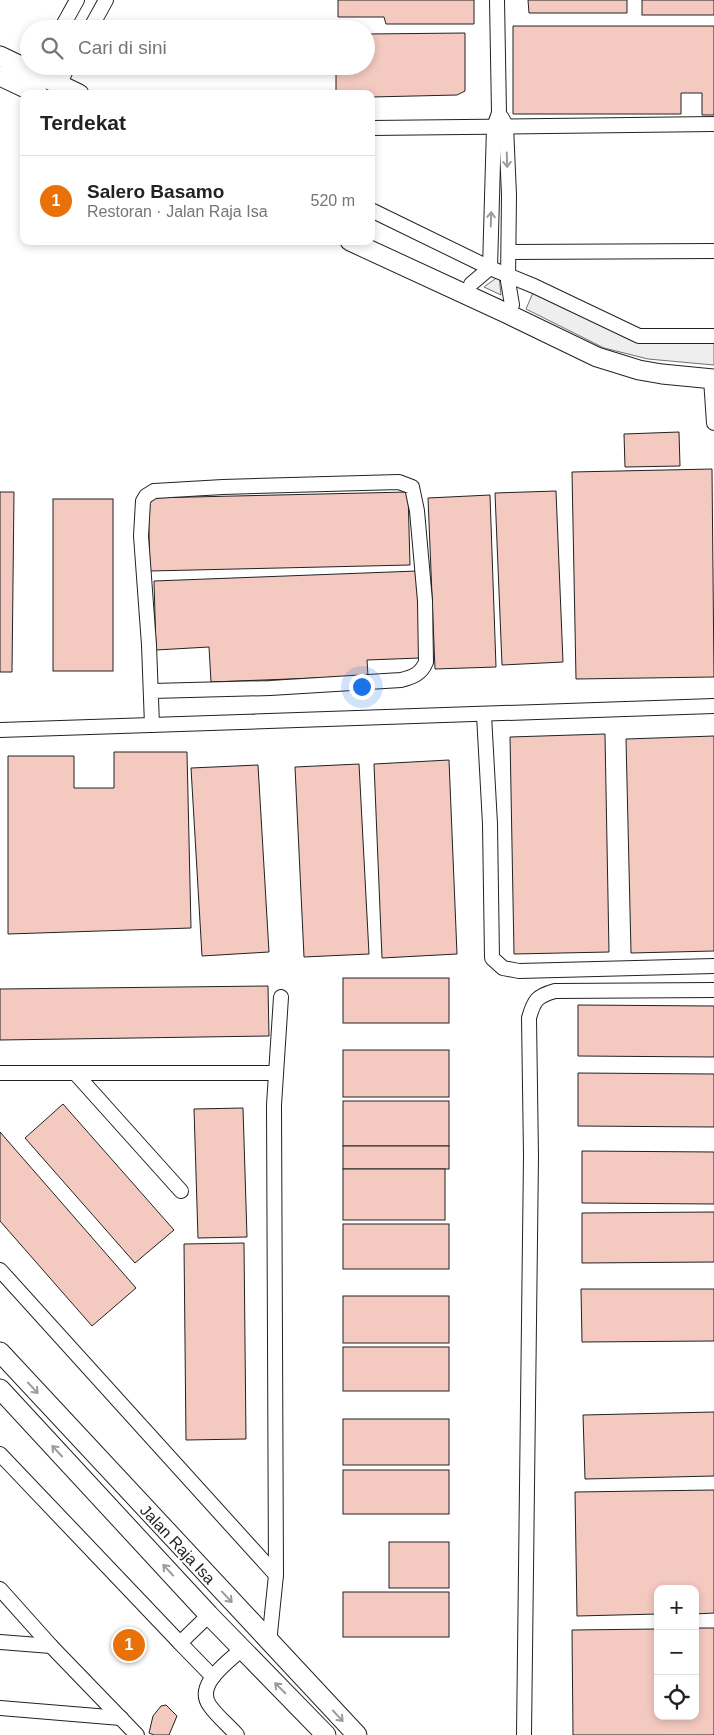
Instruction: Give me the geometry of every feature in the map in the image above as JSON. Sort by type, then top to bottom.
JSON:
[{"type":"main road","points":[[0,56],[20,70]]},
{"type":"main road","points":[[0,76],[36,81],[57,88]]},
{"type":"main road","points":[[375,239],[596,357],[646,371],[713,375]]},
{"type":"main road","points":[[360,245],[465,288]]},
{"type":"main road","name":"Jalan Raja Isa","points":[[0,1352],[269,1643],[357,1735]]},
{"type":"main road","name":"Jalan Raja Isa","points":[[0,1389],[209,1615],[326,1735]]},
{"type":"street","points":[[66,20],[77,0]]},
{"type":"street","points":[[95,20],[106,0]]},
{"type":"street","points":[[497,0],[499,113],[509,252],[510,310]]},
{"type":"street","points":[[57,88],[64,75]]},
{"type":"street","points":[[375,128],[714,124]]},
{"type":"street","points":[[465,288],[490,268],[500,127]]},
{"type":"street","points":[[375,212],[490,268],[534,286],[639,336],[714,336]]},
{"type":"street","points":[[509,252],[714,251]]},
{"type":"street","points":[[713,375],[714,423]]},
{"type":"street","points":[[152,691],[270,688],[401,680],[418,674],[424,669],[426,662],[424,601],[417,511],[412,487],[399,482],[223,487],[154,491],[149,494],[144,501],[141,536],[152,691],[152,725]]},
{"type":"street","points":[[0,730],[714,706]]},
{"type":"street","points":[[484,715],[490,824],[492,958],[503,968],[518,971],[714,966]]},
{"type":"street","points":[[524,1735],[531,1156],[529,1018],[536,999],[555,991],[714,990]]},
{"type":"street","points":[[269,1643],[276,1575],[274,1115],[281,997]]},
{"type":"street","points":[[0,1073],[275,1073]]},
{"type":"street","points":[[76,1074],[181,1191]]},
{"type":"street","points":[[0,1270],[276,1575]]},
{"type":"street","points":[[0,1454],[213,1677]]},
{"type":"street","points":[[0,1589],[51,1646],[138,1735]]},
{"type":"street","points":[[180,1643],[209,1615]]},
{"type":"street","points":[[0,1642],[51,1646]]},
{"type":"street","points":[[237,1735],[209,1705],[206,1700],[205,1688],[213,1677],[242,1649]]},
{"type":"street","points":[[0,1708],[121,1718]]},
{"type":"shaded area","points":[[499,276],[501,295],[484,287]]},
{"type":"shaded area","points":[[535,288],[639,340],[714,342],[714,365],[648,359],[604,348],[526,309]]},
{"type":"building","points":[[338,0],[474,0],[474,24],[386,24],[384,17],[338,17]]},
{"type":"building","points":[[528,0],[627,0],[627,13],[529,13]]},
{"type":"building","points":[[642,0],[714,0],[714,15],[642,15]]},
{"type":"building","points":[[513,26],[714,26],[714,115],[702,115],[702,93],[681,93],[681,114],[513,114]]},
{"type":"building","points":[[465,33],[465,91],[457,95],[375,97],[375,90],[336,90],[336,75],[375,75],[375,34]]},
{"type":"building","points":[[679,432],[680,466],[625,467],[624,434]]},
{"type":"building","points":[[712,469],[714,677],[576,679],[572,472]]},
{"type":"building","points":[[556,491],[563,662],[502,665],[495,493]]},
{"type":"building","points":[[0,492],[14,492],[12,672],[0,672]]},
{"type":"building","points":[[408,492],[410,565],[150,571],[148,498]]},
{"type":"building","points":[[490,495],[496,667],[435,669],[428,498]]},
{"type":"building","points":[[53,499],[113,499],[113,671],[53,671]]},
{"type":"building","points":[[417,571],[420,658],[367,660],[368,676],[211,682],[209,647],[156,650],[154,581]]},
{"type":"building","points":[[605,734],[609,952],[514,954],[510,737]]},
{"type":"building","points":[[714,736],[714,951],[631,953],[626,739]]},
{"type":"building","points":[[114,752],[187,752],[191,928],[8,934],[8,756],[74,756],[74,788],[114,788]]},
{"type":"building","points":[[449,760],[457,954],[382,958],[374,764]]},
{"type":"building","points":[[359,764],[369,954],[304,957],[295,767]]},
{"type":"building","points":[[258,765],[269,952],[202,956],[191,768]]},
{"type":"building","points":[[343,978],[449,978],[449,1023],[343,1023]]},
{"type":"building","points":[[268,986],[269,1036],[0,1040],[0,989]]},
{"type":"building","points":[[578,1005],[714,1006],[714,1057],[578,1056]]},
{"type":"building","points":[[343,1050],[449,1050],[449,1097],[343,1097]]},
{"type":"building","points":[[578,1073],[714,1074],[714,1127],[578,1126]]},
{"type":"building","points":[[343,1101],[449,1101],[449,1146],[343,1146]]},
{"type":"building","points":[[63,1104],[174,1230],[135,1263],[25,1138]]},
{"type":"building","points":[[243,1108],[247,1237],[198,1238],[194,1109]]},
{"type":"building","points":[[0,1132],[136,1288],[92,1326],[0,1221]]},
{"type":"building","points":[[343,1146],[449,1146],[449,1169],[343,1169]]},
{"type":"building","points":[[582,1151],[714,1152],[714,1204],[582,1203]]},
{"type":"building","points":[[343,1169],[445,1169],[445,1220],[343,1220]]},
{"type":"building","points":[[714,1212],[714,1262],[582,1263],[582,1213]]},
{"type":"building","points":[[343,1224],[449,1224],[449,1269],[343,1269]]},
{"type":"building","points":[[244,1243],[246,1439],[186,1440],[184,1244]]},
{"type":"building","points":[[581,1289],[714,1289],[714,1341],[582,1342]]},
{"type":"building","points":[[343,1296],[449,1296],[449,1343],[343,1343]]},
{"type":"building","points":[[343,1347],[449,1347],[449,1391],[343,1391]]},
{"type":"building","points":[[714,1412],[714,1476],[585,1479],[583,1415]]},
{"type":"building","points":[[343,1419],[449,1419],[449,1465],[343,1465]]},
{"type":"building","points":[[343,1470],[449,1470],[449,1514],[343,1514]]},
{"type":"building","points":[[714,1490],[714,1613],[699,1614],[699,1585],[654,1585],[654,1614],[577,1616],[575,1492]]},
{"type":"building","points":[[389,1542],[449,1542],[449,1588],[389,1588]]},
{"type":"building","points":[[343,1592],[449,1592],[449,1637],[343,1637]]},
{"type":"building","points":[[699,1628],[714,1628],[714,1735],[573,1735],[572,1630],[654,1629],[654,1720],[699,1720]]},
{"type":"building","points":[[166,1705],[177,1716],[169,1735],[149,1733],[153,1716],[161,1706]]},
{"type":"place","name":"Salero Basamo","points":[[129,1645]]}]
